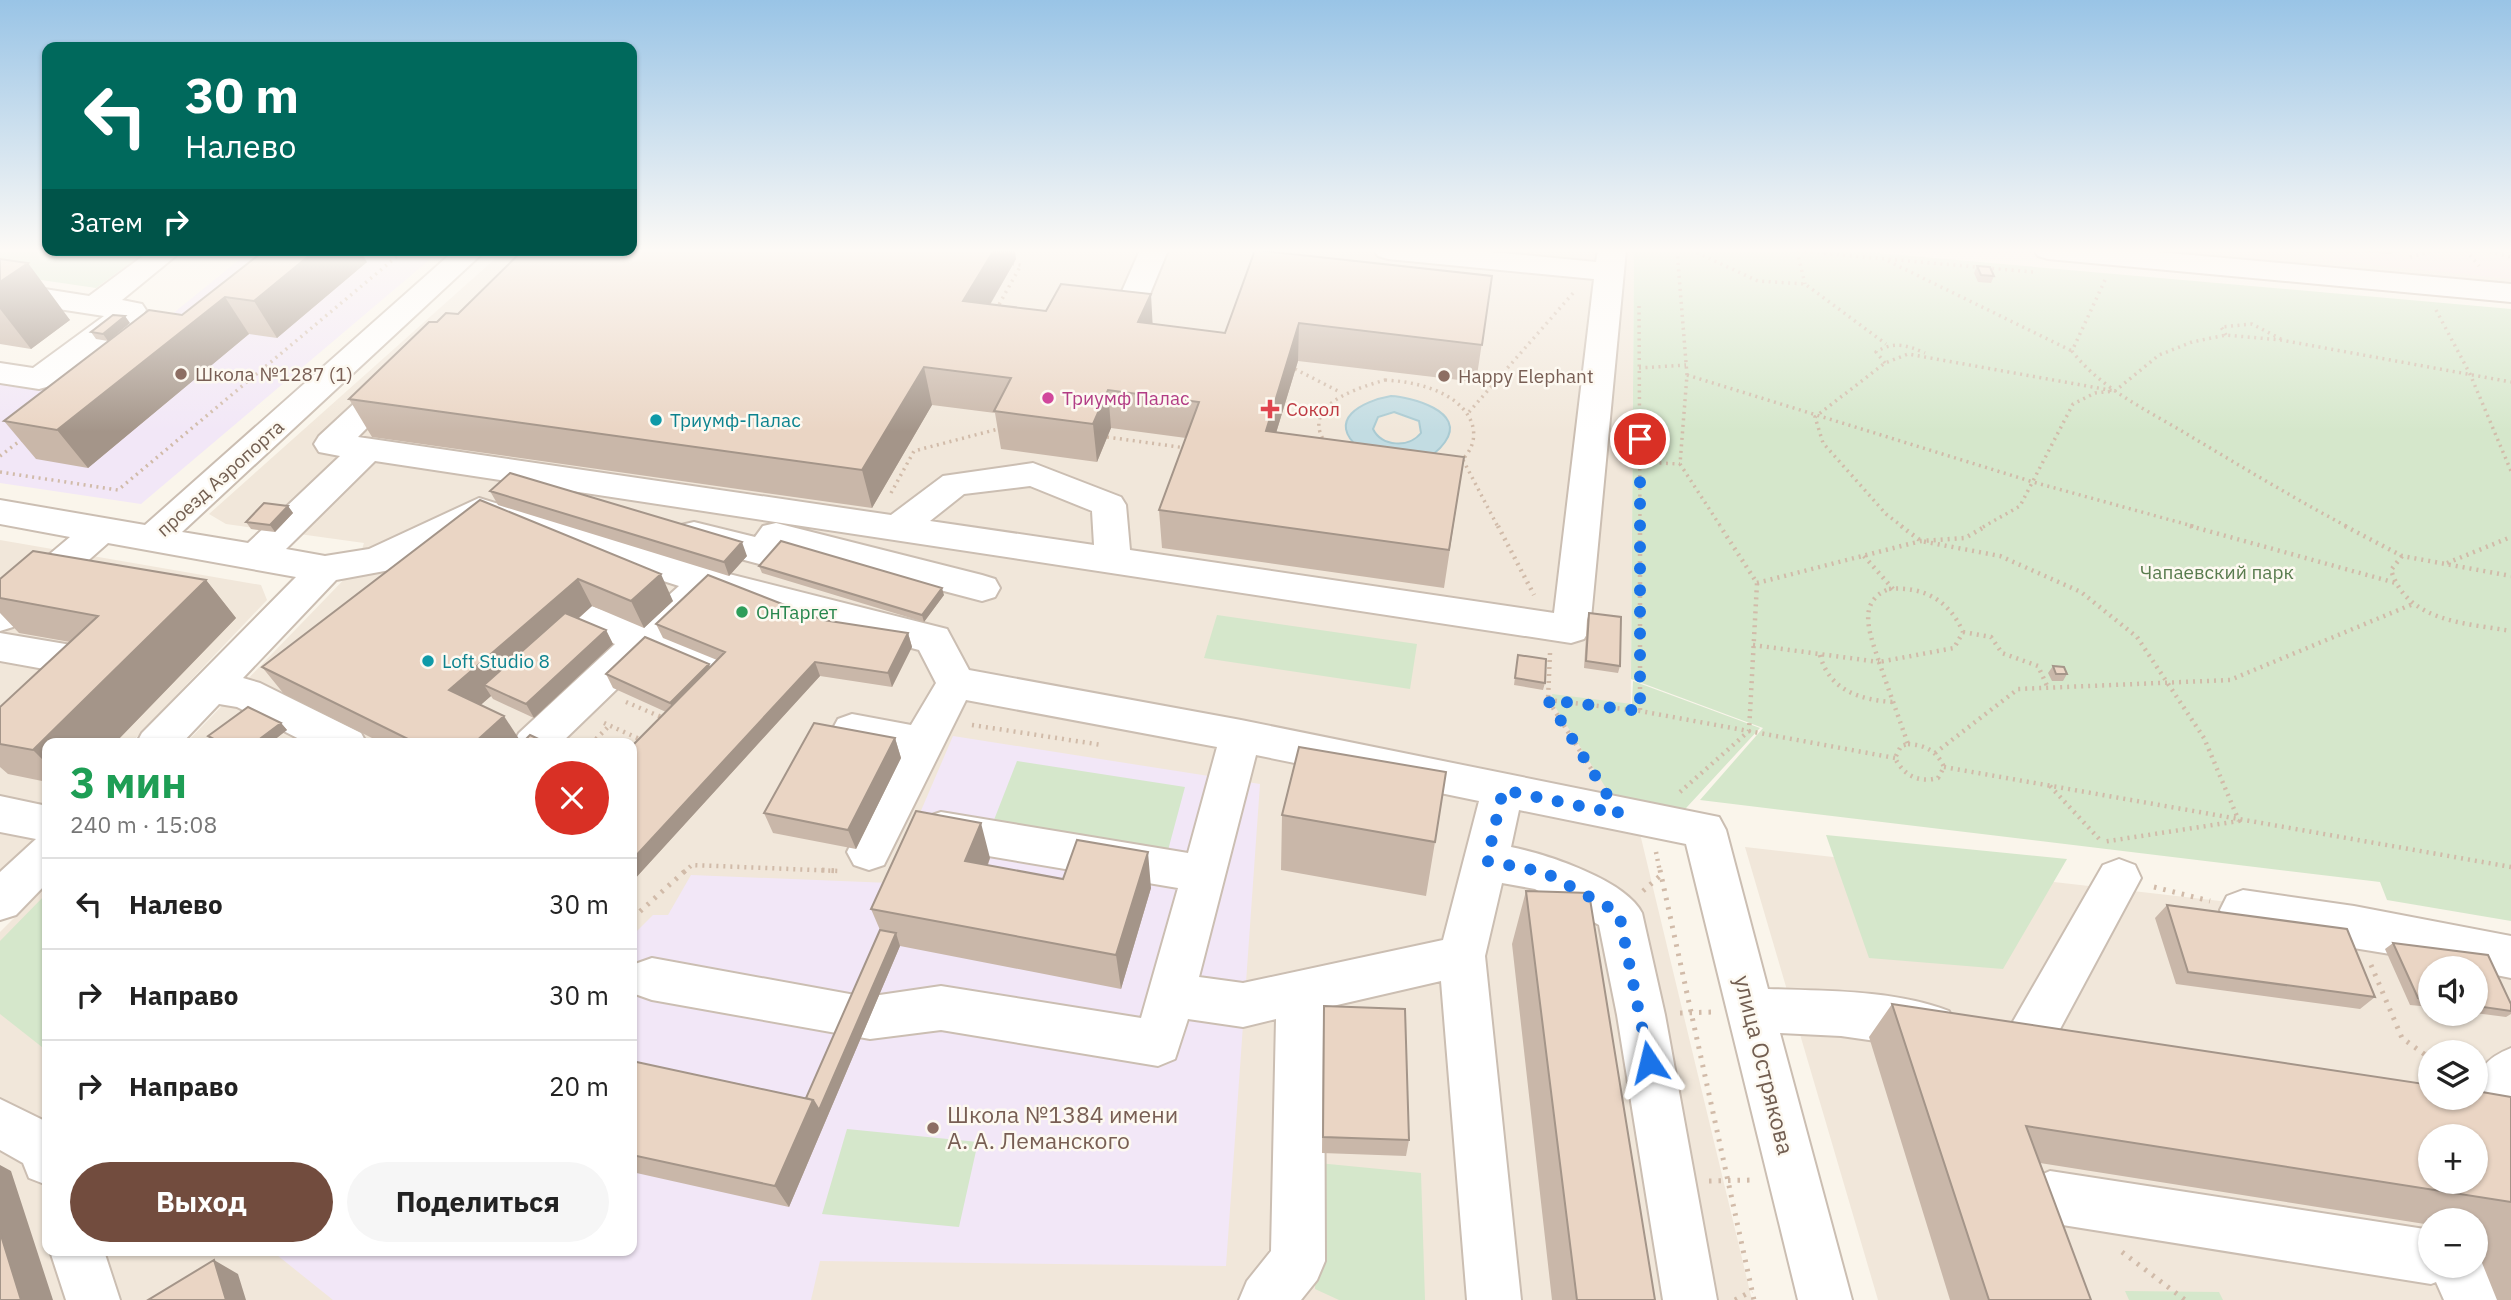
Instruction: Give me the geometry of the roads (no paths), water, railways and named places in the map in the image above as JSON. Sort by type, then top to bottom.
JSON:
[{"type":"street","points":[[0,373],[39,379],[130,311]]},
{"type":"street","name":"проезд Аэропорта","points":[[152,539],[405,311]]},
{"type":"street","points":[[1121,328],[1128,311]]},
{"type":"street","points":[[419,361],[331,444],[893,514],[1113,559],[1571,629],[1602,311]]},
{"type":"street","points":[[257,556],[368,449]]},
{"type":"street","points":[[893,514],[955,484],[1033,474],[1109,505],[1113,559]]},
{"type":"street","points":[[513,484],[763,552]]},
{"type":"street","name":"проезд Аэропорта","points":[[152,539],[325,569],[377,561],[479,510],[721,585],[933,639],[956,683]]},
{"type":"street","points":[[0,512],[152,539]]},
{"type":"street","points":[[73,691],[101,665],[1,641],[101,530]]},
{"type":"street","points":[[526,735],[582,698],[643,640],[763,552],[776,535],[982,587]]},
{"type":"street","points":[[162,738],[325,569]]},
{"type":"street","points":[[589,619],[717,668]]},
{"type":"street","points":[[869,852],[922,743],[956,683],[1241,736],[1503,790],[1462,956],[1494,1300]]},
{"type":"street","points":[[212,687],[246,694],[335,738]]},
{"type":"street","points":[[852,730],[922,743]]},
{"type":"street","points":[[652,979],[862,1016],[941,1008],[1158,1044],[1241,736]]},
{"type":"street","name":"улица Острякова","points":[[1503,790],[1704,830],[1825,1300]]},
{"type":"street","points":[[0,814],[42,823]]},
{"type":"street","points":[[941,830],[1203,874]]},
{"type":"street","points":[[0,901],[42,859]]},
{"type":"street","points":[[1487,861],[1544,872],[1619,913],[1641,1015],[1690,1300]]},
{"type":"street","points":[[1749,1010],[1841,1014],[2018,1045],[2119,878]]},
{"type":"street","points":[[2244,910],[2354,926],[2511,957]]},
{"type":"street","points":[[1171,995],[1243,1005],[1462,956]]},
{"type":"street","points":[[1266,1300],[1298,1261],[1300,993]]},
{"type":"street","points":[[0,1123],[42,1146]]},
{"type":"street","points":[[2069,1248],[2044,1179],[2418,1254]]},
{"type":"street","points":[[79,1256],[93,1300]]},
{"type":"street","points":[[2462,1278],[2471,1300]]},
{"type":"water","points":[[1391,396],[1411,399],[1443,414],[1449,422],[1450,431],[1445,442],[1436,452],[1424,458],[1375,454],[1360,449],[1350,439],[1346,429],[1347,421],[1359,407]],"holes":[[[1394,412],[1419,421],[1421,433],[1403,443],[1389,442],[1377,435],[1373,429],[1378,417]]]},
{"type":"place","name":"Школа №1287 (1)","points":[[181,374]]},
{"type":"place","name":"Happy Elephant","points":[[1444,376]]},
{"type":"place","name":"Триумф Палас","points":[[1048,398]]},
{"type":"place","name":"Сокол","points":[[1270,409]]},
{"type":"place","name":"Триумф-Палас","points":[[656,420]]},
{"type":"place","name":"ОнТаргет","points":[[742,612]]},
{"type":"place","name":"Loft Studio 8","points":[[428,661]]},
{"type":"place","name":"Школа №1384 имени А. А. Леманского","points":[[933,1128]]},
{"type":"park label","name":"Чапаевский парк","points":[[2217,572]]}]
